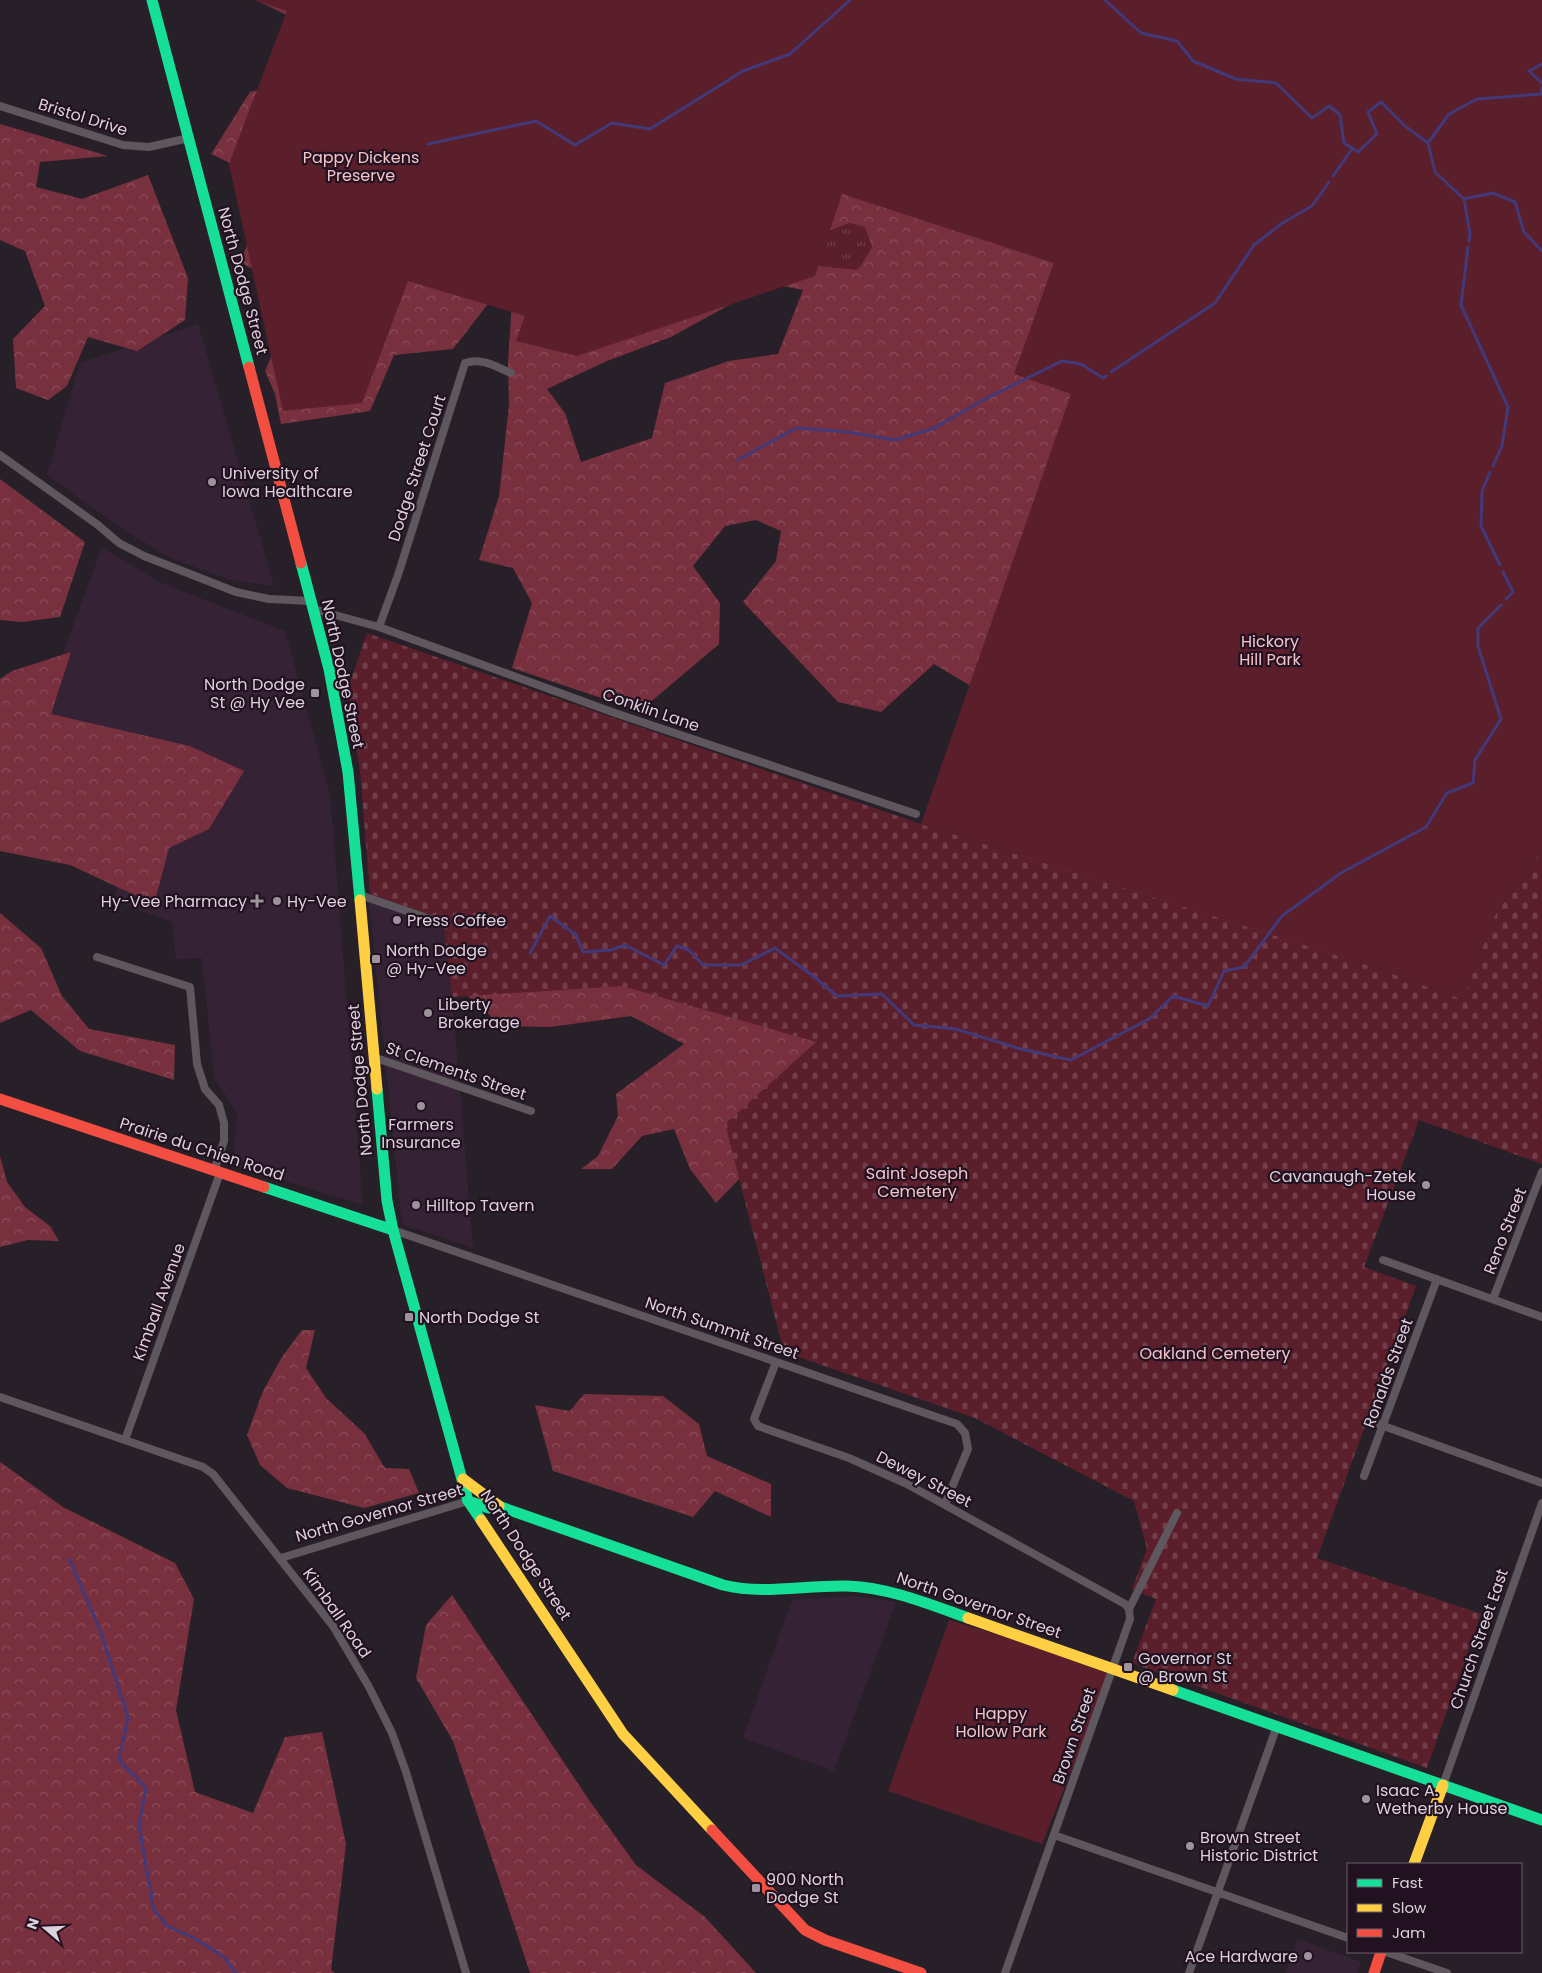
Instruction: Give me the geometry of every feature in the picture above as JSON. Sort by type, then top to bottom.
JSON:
[{"type":"main road","name":"North Dodge Street","points":[[152,0],[329,669],[348,772],[387,1201],[393,1230],[468,1500],[623,1734],[777,1902],[805,1930],[812,1934],[921,1973]]},
{"type":"main road","name":"Prairie du Chien Road","points":[[0,1099],[393,1230]]},
{"type":"main road","points":[[463,1479],[501,1508],[496,1511],[492,1519],[491,1534]]},
{"type":"main road","name":"North Governor Street","points":[[468,1500],[489,1508],[501,1508],[723,1585],[740,1589],[787,1590],[847,1586],[899,1594],[1542,1820]]},
{"type":"main road","points":[[1414,1863],[1443,1785]]},
{"type":"main road","points":[[1374,1973],[1381,1953]]},
{"type":"street","name":"Bristol Drive","points":[[0,106],[123,145],[149,146],[189,138]]},
{"type":"street","name":"Dodge Street Court","points":[[379,627],[398,575],[465,363],[472,360],[480,360],[511,372]]},
{"type":"street","name":"Conklin Lane","points":[[0,455],[98,524],[120,543],[144,556],[236,592],[268,599],[312,605],[379,627],[616,713],[916,814]]},
{"type":"street","points":[[360,895],[436,921]]},
{"type":"street","points":[[97,957],[190,987],[197,1064],[205,1089],[219,1105],[224,1123],[224,1141],[217,1172]]},
{"type":"street","name":"St Clements Street","points":[[373,1057],[531,1111]]},
{"type":"street","name":"Kimball Avenue","points":[[124,1440],[217,1172]]},
{"type":"street","name":"Reno Street","points":[[1493,1299],[1542,1172]]},
{"type":"street","name":"North Summit Street","points":[[393,1230],[957,1424],[965,1433],[968,1449],[945,1504]]},
{"type":"street","name":"Reno Street","points":[[1383,1260],[1542,1317]]},
{"type":"street","name":"Ronalds Street","points":[[1364,1476],[1437,1279]]},
{"type":"street","name":"Dewey Street","points":[[776,1362],[754,1419],[758,1426],[864,1464],[945,1504],[1109,1594],[1125,1604],[1129,1609]]},
{"type":"street","name":"Kimball Road","points":[[0,1397],[211,1471],[281,1558],[343,1641],[369,1687],[392,1733],[406,1772],[466,1973]]},
{"type":"street","points":[[1367,1420],[1542,1482]]},
{"type":"street","name":"North Governor Street","points":[[281,1558],[468,1500]]},
{"type":"street","name":"Church Street East","points":[[1443,1785],[1542,1503]]},
{"type":"street","name":"Brown Street","points":[[1004,1973],[1130,1620],[1129,1609],[1177,1513]]},
{"type":"street","points":[[1189,1973],[1277,1726]]},
{"type":"street","points":[[1054,1835],[1347,1938]]},
{"type":"street","points":[[1389,1953],[1447,1973]]},
{"type":"shaded area","points":[[198,324],[274,586],[231,580],[170,558],[120,527],[47,475],[80,363]]},
{"type":"shaded area","points":[[102,547],[159,582],[285,631],[330,794],[363,1205],[233,1165],[237,1113],[214,1077],[202,958],[176,959],[172,922],[113,900],[142,824],[16,782]]},
{"type":"shaded area","points":[[369,900],[444,927],[452,997],[473,1248],[402,1224]]},
{"type":"shaded area","points":[[854,1596],[896,1602],[834,1771],[743,1738],[792,1600]]},
{"type":"shaded area","name":"Ace Hardware","points":[[1297,1939],[1361,1962],[1357,1973],[1285,1973]]},
{"type":"green space","name":"Hickory Hill Park","points":[[254,0],[1542,0],[1542,850],[1496,913],[1462,999],[1374,967],[921,824],[1071,394],[1014,374],[1054,263],[842,194],[815,276],[577,356],[516,341],[525,316],[408,281],[362,403],[283,411],[229,164],[287,11]]},
{"type":"green space","name":"Pappy Dickens Preserve","points":[[256,0],[1542,0],[1542,831],[1355,953],[1331,987],[748,1170],[716,1203],[690,1169],[674,1129],[642,1136],[612,1169],[581,1169],[598,1156],[618,1116],[616,1094],[684,1044],[631,1016],[550,1027],[502,1026],[454,984],[1038,954],[989,697],[934,664],[881,712],[838,702],[743,602],[776,561],[781,531],[756,520],[725,526],[693,566],[720,603],[719,644],[640,711],[512,668],[532,603],[513,568],[479,560],[499,496],[509,405],[508,361],[512,302],[494,296],[453,349],[394,355],[370,411],[281,424],[275,394],[265,371],[299,294],[240,262],[273,183],[211,154],[250,92],[303,78],[319,31]],"holes":[[[850,223],[865,227],[872,247],[858,270],[810,265],[819,234]],[[769,283],[803,290],[778,354],[729,361],[665,383],[652,438],[581,462],[565,413],[547,389],[607,361],[671,337]]]},
{"type":"green space","points":[[0,124],[108,156],[40,162],[36,187],[82,199],[148,175],[188,278],[185,320],[137,351],[88,337],[67,386],[48,400],[16,388],[13,339],[45,306],[25,251],[0,240]]},
{"type":"green space","points":[[850,223],[865,227],[872,247],[858,270],[810,265],[819,234]]},
{"type":"green space","points":[[0,479],[85,542],[60,617],[22,622],[0,620]]},
{"type":"green space","points":[[367,633],[921,824],[1374,967],[1462,999],[1496,913],[1542,850],[1542,1164],[1419,1120],[1364,1267],[1416,1286],[1317,1558],[1481,1614],[1427,1768],[1132,1663],[1156,1599],[1132,1589],[1147,1549],[1134,1501],[975,1418],[784,1352],[725,1124],[816,1042],[622,986],[452,997],[443,919],[370,894],[360,770],[347,691]]},
{"type":"green space","points":[[71,652],[51,714],[190,746],[244,771],[209,829],[169,848],[154,904],[70,865],[0,851],[0,679],[12,671]]},
{"type":"green space","points":[[0,913],[41,948],[62,996],[89,1029],[175,1045],[174,1080],[80,1051],[31,1010],[0,1023]]},
{"type":"green space","points":[[0,1156],[7,1182],[25,1207],[50,1226],[59,1241],[28,1240],[0,1247]]},
{"type":"green space","points":[[302,1330],[315,1330],[306,1368],[326,1398],[364,1433],[385,1468],[409,1469],[419,1493],[364,1508],[287,1488],[260,1465],[247,1435],[263,1391],[282,1357]]},
{"type":"green space","points":[[584,1394],[663,1396],[699,1424],[707,1456],[771,1484],[771,1517],[715,1491],[693,1517],[553,1471],[535,1405],[570,1411]]},
{"type":"green space","points":[[0,1462],[63,1507],[175,1563],[194,1599],[176,1710],[195,1792],[253,1813],[285,1737],[322,1732],[346,1844],[331,1970],[335,1973],[0,1973]]},
{"type":"green space","points":[[452,1595],[589,1800],[636,1865],[705,1917],[756,1973],[530,1973],[453,1741],[416,1678],[426,1625]]},
{"type":"green space","name":"Happy Hollow Park","points":[[949,1620],[1112,1669],[1042,1844],[888,1791]]},
{"type":"waterway","points":[[428,144],[536,121],[575,145],[612,123],[650,129],[743,71],[790,54],[850,0]]},
{"type":"waterway","points":[[1105,0],[1141,33],[1177,41],[1193,61],[1236,79],[1276,83],[1312,118],[1329,106],[1340,115],[1344,143],[1358,152],[1377,134],[1368,112],[1381,102],[1405,126],[1428,143]]},
{"type":"waterway","points":[[1542,64],[1529,71],[1542,83]]},
{"type":"waterway","points":[[1542,88],[1541,94],[1477,99],[1449,114],[1428,143],[1435,172],[1464,199],[1493,193],[1515,202],[1524,232],[1542,251]]},
{"type":"waterway","points":[[1333,176],[1352,149]]},
{"type":"waterway","points":[[1111,372],[1215,303],[1254,245],[1281,224],[1312,206],[1329,182]]},
{"type":"waterway","points":[[1464,199],[1470,234],[1469,241]]},
{"type":"waterway","points":[[1468,247],[1461,305],[1508,407],[1502,446],[1493,466]]},
{"type":"waterway","points":[[738,460],[796,428],[848,432],[895,440],[932,429],[989,397],[1062,361],[1081,364],[1103,378],[1106,376]]},
{"type":"waterway","points":[[1490,472],[1482,491],[1481,526],[1500,565]]},
{"type":"waterway","points":[[1503,572],[1513,592],[1506,599]]},
{"type":"waterway","points":[[530,953],[550,916],[576,935],[583,952],[611,950],[625,945],[664,965],[677,946],[689,950],[703,965],[741,965],[775,948],[837,996],[882,994],[914,1025],[956,1029],[1021,1049],[1071,1060],[1149,1019],[1173,996],[1208,1006],[1224,971],[1244,967],[1282,916],[1341,873],[1426,827],[1447,793],[1473,783],[1475,760],[1501,719],[1478,646],[1478,628],[1501,605]]},
{"type":"waterway","points":[[69,1559],[100,1630],[128,1717],[119,1760],[146,1788],[139,1826],[154,1910],[167,1926],[194,1938],[224,1957],[236,1973]]},
{"type":"traffic: fast","points":[[152,0],[249,367]]},
{"type":"traffic: fast","points":[[301,563],[329,669],[348,772],[360,900]]},
{"type":"traffic: fast","points":[[377,1089],[387,1201],[393,1230],[468,1501],[481,1520]]},
{"type":"traffic: fast","points":[[264,1187],[393,1230]]},
{"type":"traffic: fast","points":[[468,1501],[489,1508],[501,1507],[723,1585],[754,1589],[830,1586],[877,1589],[908,1597],[968,1618]]},
{"type":"traffic: fast","points":[[1173,1690],[1542,1820]]},
{"type":"traffic: slow","points":[[360,900],[377,1089]]},
{"type":"traffic: slow","points":[[463,1479],[499,1506]]},
{"type":"traffic: slow","points":[[481,1520],[623,1734],[712,1830]]},
{"type":"traffic: slow","points":[[968,1618],[1173,1690]]},
{"type":"traffic: slow","points":[[1414,1863],[1443,1785]]},
{"type":"traffic: jam","points":[[249,367],[301,563]]},
{"type":"traffic: jam","points":[[0,1099],[264,1187]]},
{"type":"traffic: jam","points":[[712,1830],[805,1930],[825,1940],[921,1973]]},
{"type":"traffic: jam","points":[[1374,1973],[1381,1953]]},
{"type":"place","name":"University of Iowa Healthcare","points":[[212,482]]},
{"type":"place","name":"North Dodge St @ Hy Vee","points":[[315,693]]},
{"type":"place","name":"Hy-Vee Pharmacy","points":[[257,901]]},
{"type":"place","name":"Hy-Vee","points":[[277,901]]},
{"type":"place","name":"Press Coffee","points":[[397,920]]},
{"type":"place","name":"North Dodge @ Hy-Vee","points":[[376,959]]},
{"type":"place","name":"Liberty Brokerage","points":[[428,1013]]},
{"type":"place","name":"Farmers Insurance","points":[[421,1106]]},
{"type":"place","name":"Cavanaugh-Zetek House","points":[[1426,1185]]},
{"type":"place","name":"Hilltop Tavern","points":[[416,1205]]},
{"type":"place","name":"North Dodge St","points":[[409,1317]]},
{"type":"place","name":"Governor St @ Brown St","points":[[1128,1667]]},
{"type":"place","name":"Isaac A. Wetherby House","points":[[1366,1799]]},
{"type":"place","name":"Brown Street Historic District","points":[[1190,1846]]},
{"type":"place","name":"900 North Dodge St","points":[[756,1888]]},
{"type":"place","name":"Ace Hardware","points":[[1308,1956]]},
{"type":"park label","name":"Saint Joseph Cemetery","points":[[917,1182]]},
{"type":"park label","name":"Oakland Cemetery","points":[[1215,1353]]}]
